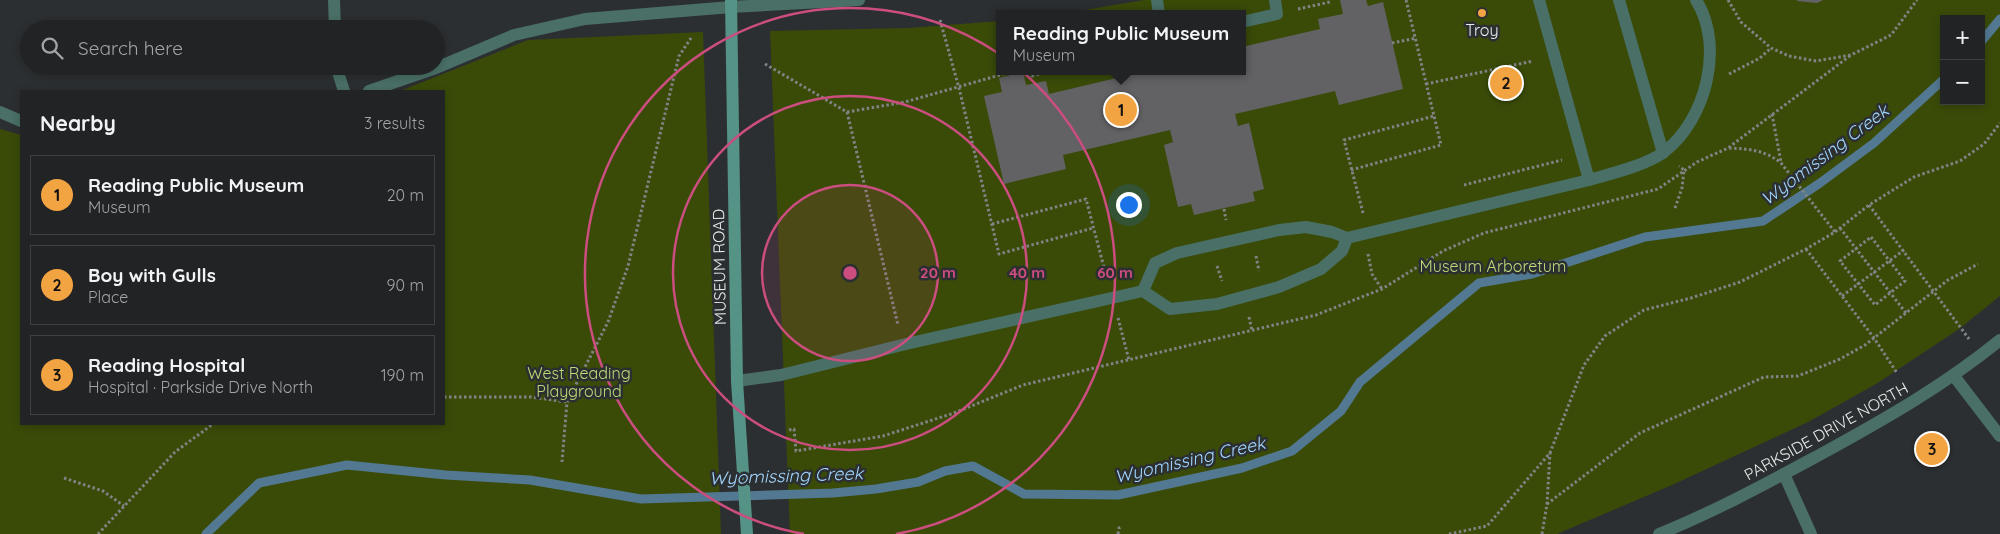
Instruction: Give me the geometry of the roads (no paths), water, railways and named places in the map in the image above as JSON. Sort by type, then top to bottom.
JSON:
[{"type":"main road","name":"MUSEUM ROAD","points":[[731,3],[737,381],[747,534]]},
{"type":"street","points":[[334,0],[335,20]]},
{"type":"street","points":[[445,64],[514,35],[585,19],[731,3],[859,0]]},
{"type":"street","points":[[1246,21],[1277,14],[1275,0]]},
{"type":"street","points":[[1539,0],[1589,180]]},
{"type":"street","points":[[1619,0],[1663,153]]},
{"type":"street","points":[[1143,291],[1155,263],[1177,252],[1279,230],[1306,227],[1332,232],[1347,238],[1589,180],[1627,169],[1663,153],[1684,132],[1698,110],[1706,80],[1710,45],[1696,0]]},
{"type":"street","points":[[339,75],[344,90]]},
{"type":"street","points":[[372,90],[416,75]]},
{"type":"street","points":[[0,112],[20,121]]},
{"type":"street","points":[[737,381],[781,375],[906,344],[1143,291],[1170,309],[1217,304],[1279,287],[1321,269],[1342,251],[1347,238]]},
{"type":"street","name":"PARKSIDE DRIVE NORTH","points":[[1659,534],[1705,515],[1896,413],[1954,376],[2000,340]]},
{"type":"street","points":[[1954,376],[2000,436]]},
{"type":"street","points":[[1784,474],[1811,534]]},
{"type":"waterway","name":"Wyomissing Creek","points":[[1985,37],[2000,19]]},
{"type":"waterway","name":"Wyomissing Creek","points":[[206,534],[259,483],[347,465],[446,475],[530,480],[641,499],[833,493],[876,489],[918,482],[945,471],[973,466],[1024,494],[1118,495],[1242,468],[1292,451],[1341,411],[1360,382],[1479,283],[1532,274],[1645,237],[1763,221],[1820,183],[1874,143],[1940,83]]},
{"type":"place","name":"Troy","points":[[1482,13]]},
{"type":"place","name":"Boy with Gulls","points":[[1506,83]]},
{"type":"place","name":"Reading Public Museum","points":[[1121,110]]},
{"type":"place","name":"Reading Hospital","points":[[1932,449]]},
{"type":"park label","name":"Museum Arboretum","points":[[1493,266]]},
{"type":"park label","name":"West Reading Playground","points":[[579,382]]}]
